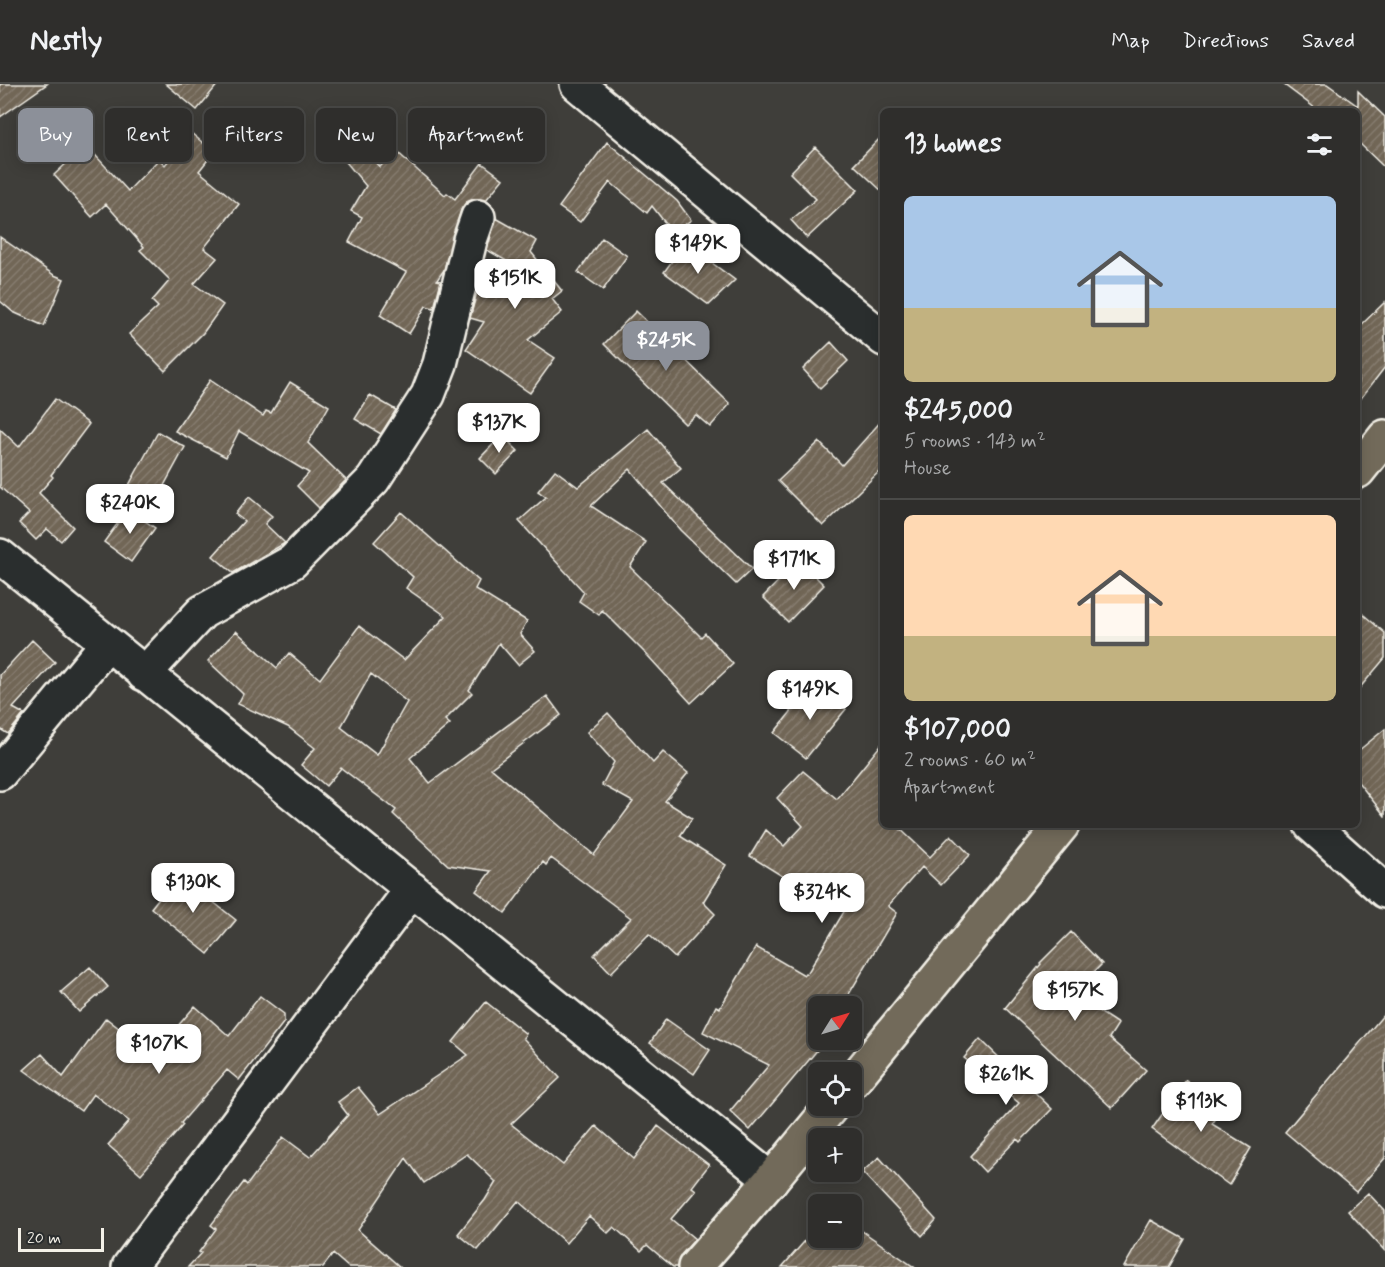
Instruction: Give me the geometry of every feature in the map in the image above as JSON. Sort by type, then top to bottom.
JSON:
[{"type":"main road","points":[[1360,468],[1385,437]]},
{"type":"main road","points":[[862,1070],[1060,828]]},
{"type":"main road","points":[[696,1267],[824,1116]]},
{"type":"street","points":[[577,84],[880,336]]},
{"type":"street","points":[[144,674],[202,612],[292,562],[373,480],[428,395],[441,364],[470,240],[478,217]]},
{"type":"street","points":[[0,556],[771,1180]]},
{"type":"street","points":[[0,773],[107,644]]},
{"type":"street","points":[[1314,828],[1385,891]]},
{"type":"street","points":[[129,1267],[412,889]]},
{"type":"building","points":[[0,84],[47,84],[0,117]]},
{"type":"building","points":[[166,84],[218,84],[197,110]]},
{"type":"building","points":[[1283,84],[1327,84],[1358,106],[1358,91],[1385,117],[1385,168],[1360,144],[1360,108],[1315,108]]},
{"type":"building","points":[[192,134],[204,144],[204,162],[206,162],[199,171],[239,204],[204,248],[217,258],[194,284],[223,305],[203,333],[165,371],[129,334],[158,307],[152,301],[170,280],[140,250],[144,247],[106,204],[92,217],[54,175],[68,162],[93,162],[93,153],[128,191],[156,162],[162,162],[165,165],[167,162],[192,162]]},
{"type":"building","points":[[880,138],[880,189],[854,165]]},
{"type":"building","points":[[607,142],[677,201],[691,220],[673,233],[652,206],[647,213],[610,182],[580,222],[559,207]]},
{"type":"building","points":[[815,147],[858,190],[807,238],[791,220],[816,199],[790,173]]},
{"type":"building","points":[[396,151],[445,195],[447,193],[455,199],[482,163],[503,179],[486,200],[474,199],[466,202],[461,210],[444,270],[437,280],[441,281],[434,308],[426,306],[409,334],[380,315],[406,272],[349,242],[362,217],[351,211],[366,186],[346,162],[376,162],[380,167],[384,162],[396,162]]},
{"type":"building","points":[[496,218],[537,241],[531,252],[562,291],[552,299],[562,312],[528,340],[555,358],[530,393],[466,349],[484,322],[470,318],[477,292],[512,264],[487,250]]},
{"type":"building","points":[[0,237],[54,275],[64,279],[44,326],[13,312],[0,301]]},
{"type":"building","points":[[602,238],[627,256],[603,290],[578,272]]},
{"type":"building","points":[[685,243],[735,280],[709,305],[664,272]]},
{"type":"building","points":[[1385,302],[1385,367],[1360,399],[1360,326]]},
{"type":"building","points":[[636,311],[730,404],[710,427],[696,415],[685,424],[604,344]]},
{"type":"building","points":[[831,342],[848,361],[820,388],[803,369]]},
{"type":"building","points":[[210,380],[263,416],[266,411],[271,413],[290,382],[329,406],[308,443],[346,480],[319,508],[297,486],[309,473],[239,431],[226,457],[175,431]]},
{"type":"building","points":[[370,395],[396,410],[381,434],[355,419]]},
{"type":"building","points":[[55,399],[89,424],[51,475],[53,477],[39,493],[73,527],[61,541],[47,529],[36,540],[19,523],[29,513],[0,487],[0,429],[19,447]]},
{"type":"building","points":[[880,422],[880,471],[823,526],[778,481],[819,442],[842,465]]},
{"type":"building","points":[[648,429],[681,468],[663,483],[752,569],[736,584],[680,530],[630,469],[591,506],[646,542],[630,567],[701,637],[705,633],[733,664],[691,703],[602,610],[599,615],[579,601],[584,592],[519,521],[546,497],[538,491],[555,470],[578,487]]},
{"type":"building","points":[[158,432],[185,447],[149,513],[122,498]]},
{"type":"building","points":[[502,435],[518,451],[496,474],[480,458]]},
{"type":"building","points":[[249,497],[272,516],[265,524],[285,543],[233,573],[213,556],[244,521],[235,514]]},
{"type":"building","points":[[128,509],[155,528],[131,562],[104,542]]},
{"type":"building","points":[[401,512],[479,581],[475,589],[527,621],[520,634],[535,651],[518,665],[499,643],[469,690],[472,693],[445,720],[450,724],[410,758],[430,783],[547,696],[561,715],[491,768],[594,855],[633,802],[602,785],[614,762],[587,732],[608,713],[653,763],[663,752],[688,773],[665,801],[692,818],[680,836],[726,865],[703,902],[715,914],[675,958],[649,934],[611,973],[594,955],[631,918],[551,858],[546,865],[543,862],[505,913],[476,891],[491,871],[448,865],[393,814],[396,810],[341,768],[326,786],[301,765],[315,748],[288,727],[238,704],[243,694],[208,661],[236,631],[277,668],[289,653],[320,679],[359,626],[404,660],[446,616],[406,588],[413,577],[374,542]],"holes":[[[371,674],[407,702],[377,755],[341,727]]]},
{"type":"building","points":[[799,560],[824,585],[788,622],[763,597]]},
{"type":"building","points":[[1360,612],[1385,633],[1385,658],[1360,688]]},
{"type":"building","points":[[32,640],[55,662],[13,708],[24,714],[8,734],[0,729],[0,675]]},
{"type":"building","points":[[814,683],[846,709],[806,758],[774,733]]},
{"type":"building","points":[[1385,729],[1385,816],[1360,785],[1360,749]]},
{"type":"building","points":[[880,746],[880,828],[899,828],[930,857],[951,835],[970,855],[941,885],[922,867],[888,906],[897,913],[848,996],[808,996],[808,1050],[817,1050],[750,1130],[730,1111],[769,1065],[703,1032],[716,1006],[720,1008],[756,947],[804,975],[807,974],[845,910],[790,875],[787,879],[750,856],[766,830],[784,846],[803,826],[777,798],[803,771],[837,799]]},
{"type":"building","points":[[178,874],[236,920],[208,954],[151,908]]},
{"type":"building","points":[[1071,932],[1102,964],[1072,994],[1118,1024],[1109,1038],[1146,1070],[1112,1108],[1005,1008],[1040,963]]},
{"type":"building","points":[[90,967],[108,987],[79,1012],[61,992]]},
{"type":"building","points":[[260,996],[284,1014],[284,1022],[239,1080],[227,1070],[141,1174],[108,1145],[129,1121],[93,1094],[81,1111],[24,1070],[42,1054],[63,1077],[106,1018],[153,1055],[195,1006],[229,1036]]},
{"type":"building","points":[[486,1002],[526,1034],[523,1038],[560,1078],[511,1124],[563,1165],[596,1126],[634,1159],[658,1126],[709,1165],[692,1187],[696,1190],[671,1219],[695,1239],[681,1255],[677,1267],[673,1267],[647,1245],[641,1251],[614,1227],[608,1233],[589,1216],[566,1243],[518,1201],[478,1250],[458,1234],[496,1182],[467,1154],[424,1183],[406,1158],[358,1230],[400,1267],[348,1267],[333,1254],[323,1267],[188,1267],[201,1253],[199,1252],[216,1229],[211,1225],[244,1182],[247,1185],[283,1137],[310,1157],[348,1115],[338,1102],[358,1087],[380,1114],[468,1055],[453,1042]]},
{"type":"building","points":[[1385,1013],[1385,1158],[1356,1192],[1285,1132]]},
{"type":"building","points":[[666,1019],[710,1050],[694,1074],[650,1043]]},
{"type":"building","points":[[980,1039],[1052,1109],[1020,1142],[1017,1139],[985,1172],[970,1156],[1019,1103],[964,1058]]},
{"type":"building","points":[[1186,1080],[1224,1107],[1212,1124],[1251,1148],[1229,1185],[1152,1129]]},
{"type":"building","points":[[879,1157],[936,1220],[922,1236],[862,1172]]},
{"type":"building","points":[[1368,1193],[1385,1211],[1385,1251],[1348,1211]]},
{"type":"building","points":[[1151,1220],[1185,1239],[1169,1267],[1124,1267]]},
{"type":"building","points":[[862,1231],[914,1267],[782,1267],[808,1237],[808,1248],[862,1248]]}]
